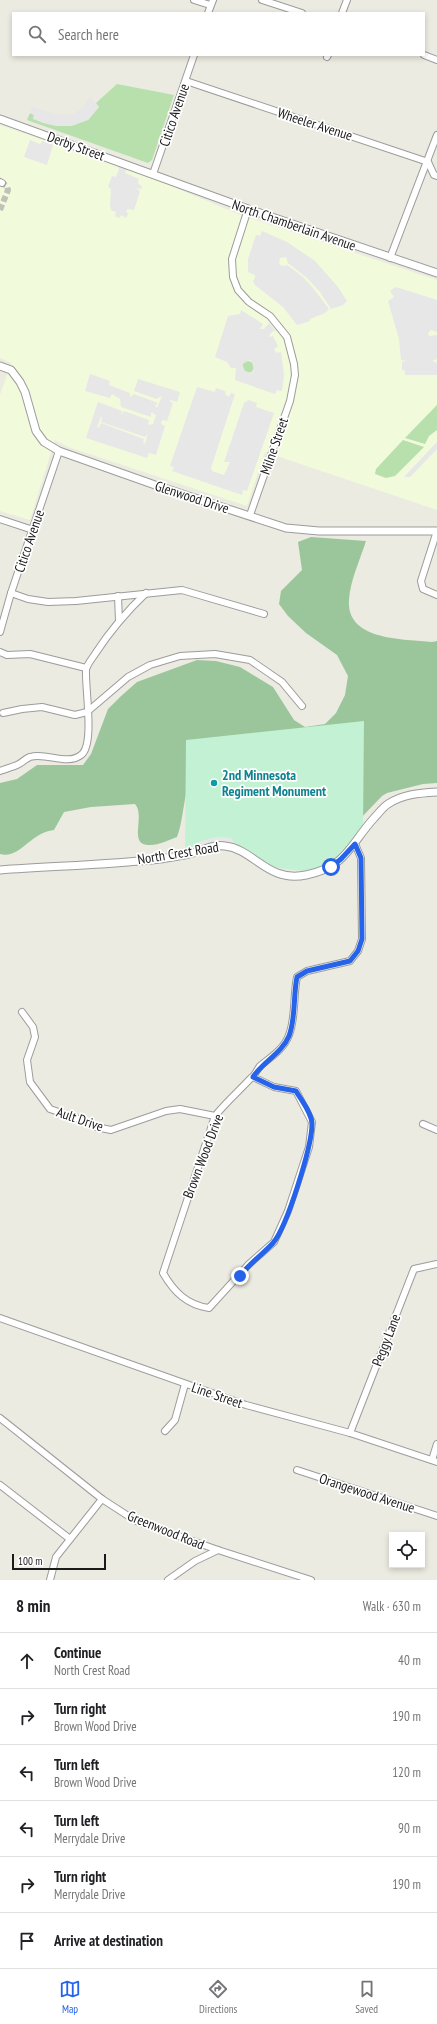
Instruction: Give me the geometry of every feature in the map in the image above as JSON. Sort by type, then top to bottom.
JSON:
[{"type":"street","points":[[194,0],[212,3]]},
{"type":"street","points":[[262,0],[299,12]]},
{"type":"street","points":[[342,12],[347,0]]},
{"type":"street","points":[[425,55],[437,60]]},
{"type":"street","name":"Citico Avenue","points":[[152,174],[194,56]]},
{"type":"street","name":"Wheeler Avenue","points":[[186,81],[428,162]]},
{"type":"street","name":"Derby Street","points":[[0,119],[152,174]]},
{"type":"street","points":[[390,258],[428,162],[437,134]]},
{"type":"street","points":[[428,162],[434,175],[437,176]]},
{"type":"street","name":"North Chamberlain Avenue","points":[[152,174],[248,209],[437,273]]},
{"type":"street","name":"Milne Street","points":[[248,209],[232,259],[234,277],[238,290],[249,302],[270,316],[287,337],[294,364],[295,375],[290,401],[250,515]]},
{"type":"street","name":"Glenwood Drive","points":[[0,366],[11,370],[20,382],[25,392],[36,432],[44,442],[59,451],[155,485],[286,528],[312,530],[437,531]]},
{"type":"street","name":"Citico Avenue","points":[[0,632],[11,593],[59,451]]},
{"type":"street","points":[[0,519],[33,530]]},
{"type":"street","points":[[437,531],[421,581],[423,589],[437,595]]},
{"type":"street","points":[[11,593],[28,599],[48,602],[76,601],[182,590],[264,614]]},
{"type":"street","points":[[0,771],[18,765],[30,757],[46,756],[70,759],[80,757],[87,750],[89,737],[86,668],[119,621],[146,593]]},
{"type":"street","points":[[118,596],[119,621]]},
{"type":"street","points":[[0,652],[7,655],[30,654],[86,668]]},
{"type":"street","points":[[3,713],[22,709],[42,708],[75,715],[87,712],[128,676],[150,665],[180,656],[215,654],[250,660],[282,682],[302,706]]},
{"type":"street","name":"North Crest Road","points":[[0,870],[159,859],[193,853],[214,846],[226,846],[237,849],[269,870],[286,876],[305,876],[331,867],[341,859],[387,804],[405,795],[437,792]]},
{"type":"street","name":"Brown Wood Drive","points":[[253,1077],[274,1087],[296,1091],[312,1122],[309,1147],[285,1217],[274,1242],[249,1264],[209,1308],[196,1306],[172,1289],[163,1274],[215,1116],[223,1105],[253,1077],[259,1067],[276,1055],[289,1036],[293,1020],[294,992],[297,977],[307,971],[350,961],[358,951],[362,939],[361,858],[355,844]]},
{"type":"street","name":"Ault Drive","points":[[22,1012],[33,1027],[34,1037],[27,1060],[30,1082],[50,1109],[96,1127],[111,1130],[166,1111],[180,1109],[215,1116]]},
{"type":"street","points":[[423,1124],[437,1130]]},
{"type":"street","name":"Peggy Lane","points":[[350,1433],[414,1269],[437,1264]]},
{"type":"street","name":"Line Street","points":[[0,1318],[246,1406],[350,1433],[434,1461]]},
{"type":"street","points":[[165,1431],[175,1420],[186,1384]]},
{"type":"street","name":"Greenwood Road","points":[[0,1418],[102,1499],[136,1521],[218,1550],[312,1580]]},
{"type":"street","points":[[434,1461],[437,1444]]},
{"type":"street","name":"Orangewood Avenue","points":[[297,1470],[437,1516]]},
{"type":"street","points":[[0,1485],[70,1539]]},
{"type":"street","points":[[50,1580],[56,1557],[102,1499]]},
{"type":"street","points":[[168,1580],[195,1561],[218,1550]]},
{"type":"shaded area","points":[[90,97],[99,107],[88,120],[72,126],[56,126],[43,123],[33,119],[34,115],[30,113],[32,107],[60,115],[73,114],[83,108]]},
{"type":"shaded area","points":[[0,125],[143,174],[238,214],[437,280],[437,510],[265,452],[247,506],[68,447],[55,440],[30,520],[0,511],[0,395],[11,363],[0,358]]},
{"type":"shaded area","points":[[30,140],[40,144],[42,141],[53,145],[47,165],[24,157]]},
{"type":"shaded area","points":[[117,165],[127,168],[125,173],[139,179],[138,184],[142,186],[141,189],[136,188],[140,191],[134,210],[128,209],[126,211],[128,214],[126,218],[121,215],[119,218],[115,216],[116,212],[111,210],[111,189],[108,187],[112,176],[116,177],[119,169]]},
{"type":"shaded area","points":[[262,231],[287,242],[315,261],[338,287],[347,301],[343,305],[331,309],[320,292],[307,278],[288,263],[286,257],[280,258],[280,265],[287,265],[303,277],[329,309],[325,313],[310,319],[310,321],[297,325],[283,307],[255,285],[253,281],[255,275],[248,272],[248,259],[256,235],[260,236]]},
{"type":"shaded area","points":[[396,287],[437,300],[437,332],[431,330],[428,333],[429,336],[437,335],[437,359],[432,361],[437,363],[437,375],[405,375],[405,371],[402,370],[402,362],[407,361],[401,360],[399,339],[388,301],[394,297],[390,291]]},
{"type":"shaded area","points":[[241,310],[263,324],[260,329],[264,329],[269,323],[276,331],[273,331],[268,337],[273,336],[278,346],[274,349],[276,353],[281,352],[284,375],[282,391],[277,390],[275,394],[235,380],[236,368],[231,368],[227,362],[215,357],[228,316],[240,314]],"holes":[[[250,360],[254,371],[251,373],[245,371],[242,364]]]},
{"type":"shaded area","points":[[90,374],[110,381],[109,385],[130,393],[130,397],[134,394],[158,403],[155,406],[157,408],[162,396],[156,399],[134,391],[138,379],[180,392],[177,402],[171,400],[169,401],[173,403],[167,421],[162,420],[161,424],[165,426],[156,455],[149,453],[147,458],[86,438],[98,402],[122,411],[121,415],[124,411],[149,420],[148,425],[153,424],[156,415],[151,412],[151,417],[121,407],[120,399],[112,394],[110,398],[85,391]],"holes":[[[101,416],[101,422],[145,437],[148,433],[145,444],[143,443],[144,439],[101,423],[97,428]]]},
{"type":"shaded area","points":[[197,387],[215,392],[216,388],[225,391],[226,396],[227,395],[229,397],[231,393],[235,394],[211,468],[212,471],[224,475],[230,462],[224,462],[244,403],[249,400],[257,403],[256,407],[274,413],[247,491],[243,490],[242,495],[172,471],[174,467],[170,466]]},
{"type":"shaded area","points":[[437,442],[437,449],[410,477],[404,477]]},
{"type":"shaded area","points":[[364,721],[363,826],[338,856],[326,865],[316,869],[303,871],[270,866],[232,841],[218,837],[198,842],[193,849],[185,851],[186,740]]},
{"type":"shaded area","points":[[218,837],[231,838],[235,844],[216,842],[195,847],[198,842]]},
{"type":"green space","points":[[117,84],[174,95],[152,160],[148,163],[27,120],[30,113],[34,115],[33,119],[88,120],[99,107],[96,103]]},
{"type":"green space","points":[[248,361],[252,363],[254,367],[252,371],[248,373],[244,371],[242,367],[244,363]]},
{"type":"green space","points":[[437,405],[437,430],[429,436],[425,444],[405,438]]},
{"type":"green space","points":[[403,440],[424,447],[395,476],[386,478],[375,474],[376,469]]},
{"type":"green space","points":[[311,537],[366,541],[353,578],[349,600],[351,613],[357,623],[367,631],[379,635],[407,640],[437,641],[437,783],[423,784],[387,793],[382,796],[359,820],[188,787],[181,825],[177,837],[164,842],[150,845],[143,844],[140,841],[138,836],[139,816],[138,809],[135,804],[91,807],[64,812],[54,830],[45,832],[38,836],[14,853],[7,855],[0,854],[0,783],[17,779],[37,765],[83,765],[91,754],[108,709],[137,682],[197,660],[216,661],[240,667],[273,687],[294,720],[305,727],[325,724],[336,713],[345,695],[348,676],[337,655],[306,633],[288,616],[279,604],[281,591],[302,570],[298,542]]},
{"type":"tunnel","points":[[0,210],[8,190],[7,186],[2,183]]},
{"type":"place","name":"2nd Minnesota Regiment Monument","points":[[214,783]]},
{"type":"route","points":[[240,1276],[249,1264],[274,1242],[288,1211],[300,1176],[309,1147],[312,1122],[296,1091],[274,1087],[253,1077],[259,1067],[276,1055],[289,1036],[293,1020],[294,992],[297,977],[307,971],[330,965],[341,965],[350,961],[358,951],[362,939],[361,858],[355,844],[331,867]]}]
